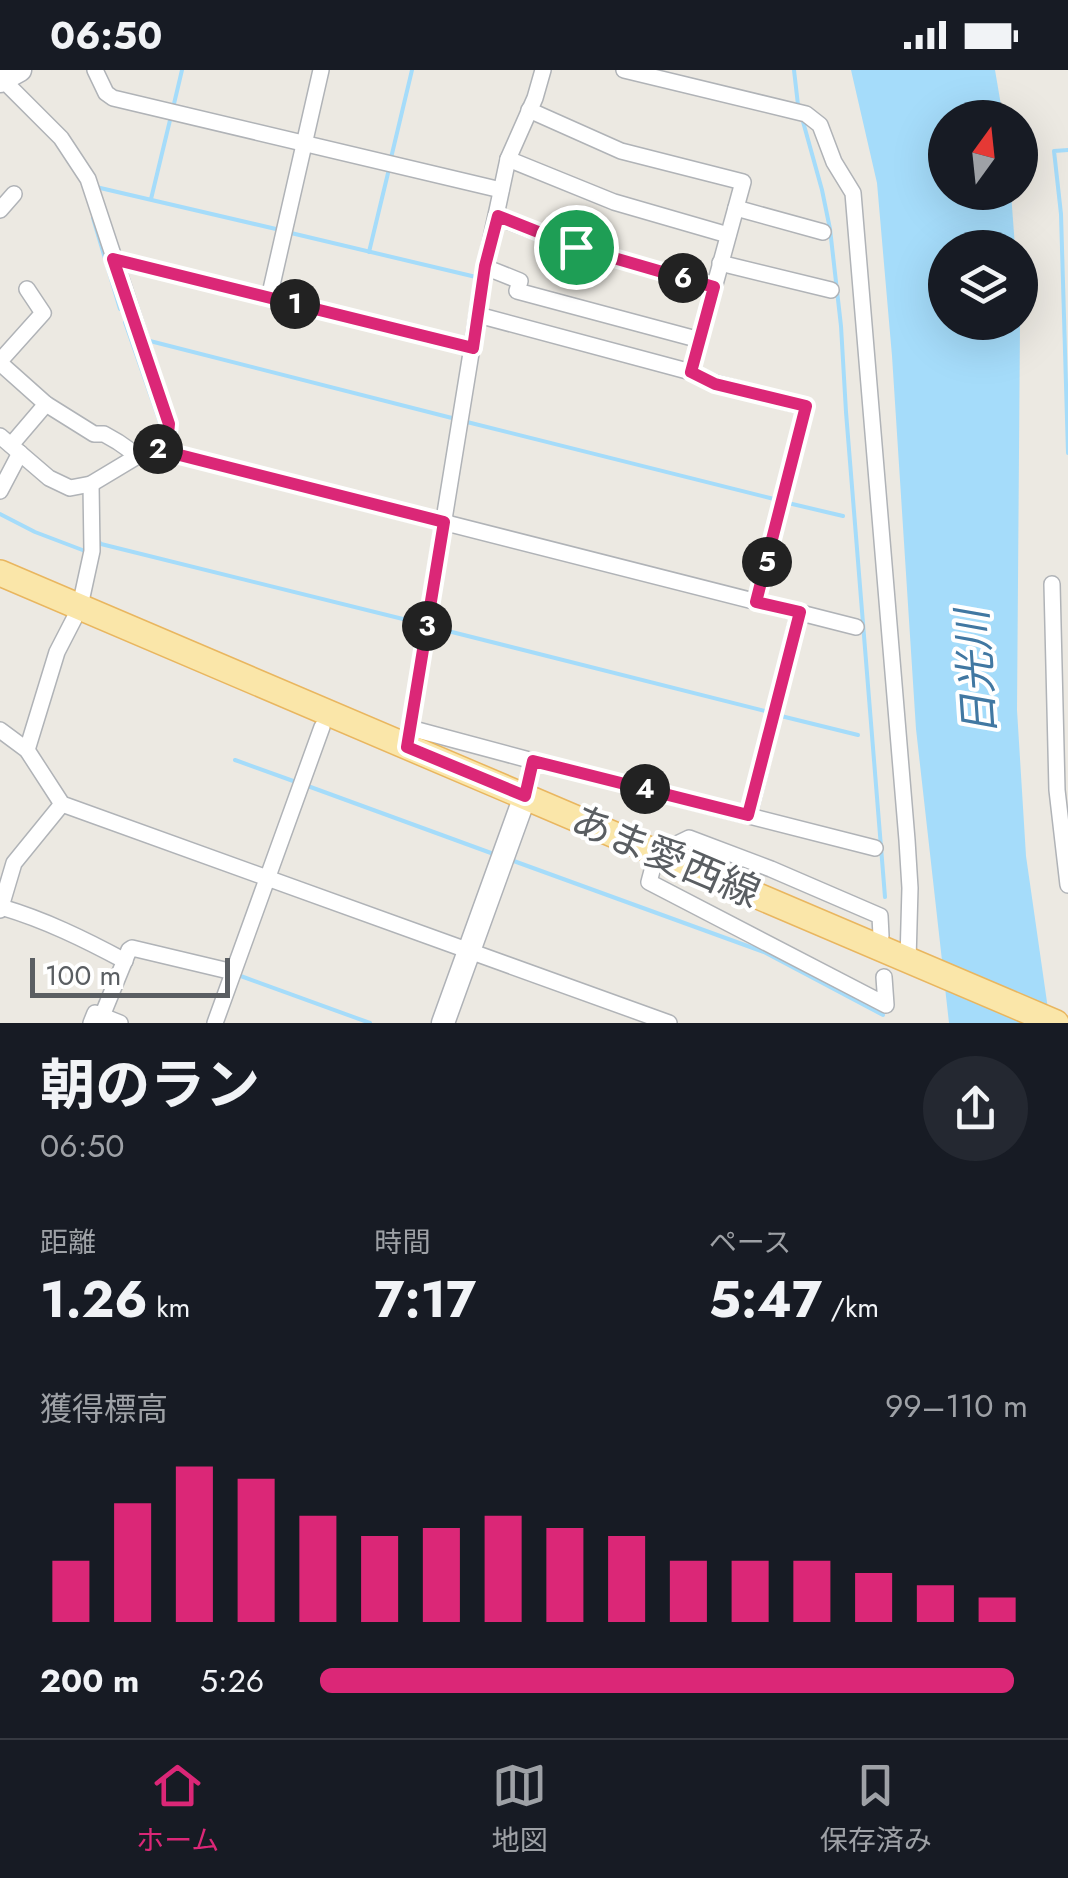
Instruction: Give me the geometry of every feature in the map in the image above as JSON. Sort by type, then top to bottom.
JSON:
[{"type":"main road","name":"あま愛西線","points":[[0,573],[322,727],[522,803],[915,976],[915,968]]},
{"type":"main road","name":"あま愛西線","points":[[0,588],[78,613],[408,737],[522,803]]},
{"type":"main road","name":"あま愛西線","points":[[915,968],[1018,1023]]},
{"type":"main road","name":"あま愛西線","points":[[915,968],[1056,1023]]},
{"type":"street","points":[[95,70],[106,94],[113,98],[501,190]]},
{"type":"street","points":[[269,298],[321,70]]},
{"type":"street","points":[[544,70],[508,159],[485,266],[408,737],[533,761],[875,848]]},
{"type":"street","points":[[624,70],[814,118],[834,162],[854,193],[915,968]]},
{"type":"street","points":[[8,77],[61,138],[88,179],[169,424],[168,434],[145,452],[91,484],[70,488],[49,478],[10,445]]},
{"type":"street","points":[[530,110],[621,151],[743,182],[691,372]]},
{"type":"street","points":[[508,159],[614,202],[728,235]]},
{"type":"street","points":[[0,210],[14,194]]},
{"type":"street","points":[[736,208],[823,232]]},
{"type":"street","points":[[498,216],[576,247],[714,287]]},
{"type":"street","points":[[113,259],[473,348]]},
{"type":"street","points":[[720,264],[831,290]]},
{"type":"street","points":[[485,266],[520,281],[517,291],[700,340]]},
{"type":"street","points":[[27,289],[43,313],[1,358],[46,404],[94,434],[104,434],[145,452],[444,522],[856,627]]},
{"type":"street","points":[[478,315],[691,372],[715,384],[806,406],[756,602]]},
{"type":"street","points":[[0,491],[10,445],[46,404]]},
{"type":"street","points":[[28,750],[57,652],[78,613],[92,551],[91,484]]},
{"type":"street","points":[[1052,584],[1058,790],[1068,885]]},
{"type":"street","points":[[748,815],[800,612]]},
{"type":"street","points":[[215,1023],[322,727]]},
{"type":"street","points":[[0,730],[28,750],[62,804],[669,1023]]},
{"type":"street","points":[[443,1023],[522,803],[533,761]]},
{"type":"street","points":[[62,804],[14,862],[0,909],[72,933],[124,961]]},
{"type":"street","points":[[882,936],[880,916],[689,838],[656,860],[649,882],[886,1005],[884,978]]},
{"type":"street","points":[[120,1023],[97,1020],[129,950],[136,948],[233,972]]},
{"type":"water","name":"日光川","points":[[851,70],[995,70],[1000,100],[928,100],[928,210],[1012,210],[1014,230],[928,230],[928,340],[1020,340],[1017,710],[1026,856],[1050,1023],[949,1023],[916,729],[877,183]]},
{"type":"waterway","points":[[173,108],[182,70]]},
{"type":"waterway","points":[[391,158],[412,70]]},
{"type":"waterway","points":[[794,70],[798,105]]},
{"type":"waterway","points":[[151,199],[171,116]]},
{"type":"waterway","points":[[802,118],[830,229],[841,326],[885,897]]},
{"type":"waterway","points":[[1068,150],[1054,151],[1061,214],[1068,453]]},
{"type":"waterway","points":[[369,252],[389,169]]},
{"type":"waterway","points":[[96,187],[276,229]]},
{"type":"waterway","points":[[93,218],[120,309]]},
{"type":"waterway","points":[[291,233],[476,277]]},
{"type":"waterway","points":[[125,322],[162,428]]},
{"type":"waterway","points":[[146,340],[452,418]]},
{"type":"waterway","points":[[467,422],[774,499]]},
{"type":"waterway","points":[[788,503],[843,516]]},
{"type":"waterway","points":[[0,514],[85,551]]},
{"type":"waterway","points":[[99,542],[419,623]]},
{"type":"waterway","points":[[432,627],[769,712]]},
{"type":"waterway","points":[[781,716],[858,735]]},
{"type":"waterway","points":[[235,760],[296,782]]},
{"type":"waterway","points":[[305,785],[491,853]]},
{"type":"waterway","points":[[511,860],[764,952],[883,1015]]},
{"type":"waterway","points":[[238,975],[370,1023]]},
{"type":"route","points":[[498,216],[576,247],[714,287],[691,372],[715,384],[806,406],[756,602],[800,612],[748,815],[533,761],[525,796],[407,747],[444,522],[152,448],[168,434],[169,424],[113,259],[473,348],[485,266],[498,216]]}]
